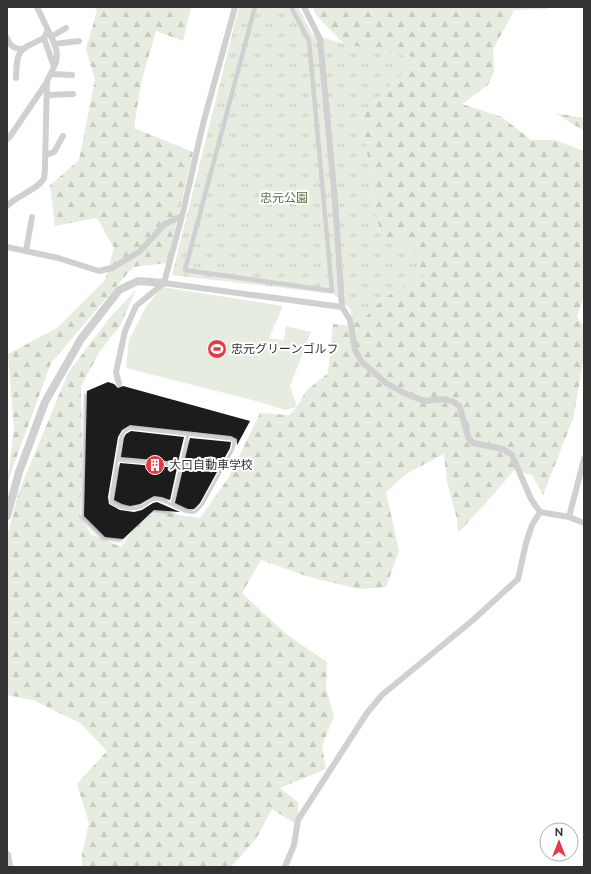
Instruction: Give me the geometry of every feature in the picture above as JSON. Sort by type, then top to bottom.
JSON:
[{"type":"street","points":[[7,139],[47,81],[58,56],[37,7]]},
{"type":"street","points":[[119,384],[116,372],[125,331],[136,306],[164,283],[182,216],[203,124],[235,7]]},
{"type":"street","points":[[255,7],[184,270],[332,291],[309,41],[291,7]]},
{"type":"street","points":[[304,7],[320,39],[335,201],[342,308],[350,320],[355,350],[362,362],[386,382],[404,393],[424,401],[445,399],[454,402],[460,407],[468,437],[473,443],[503,449],[512,455],[531,499],[540,512],[570,517],[584,523]]},
{"type":"street","points":[[51,37],[66,28]]},
{"type":"street","points":[[16,78],[17,56],[22,49],[44,38],[48,30]]},
{"type":"street","points":[[7,38],[9,45],[14,48],[22,49]]},
{"type":"street","points":[[44,38],[54,67]]},
{"type":"street","points":[[54,44],[79,42]]},
{"type":"street","points":[[51,74],[72,75]]},
{"type":"street","points":[[7,206],[12,201],[34,188],[44,178],[46,155],[47,81]]},
{"type":"street","points":[[47,95],[73,94]]},
{"type":"street","points":[[46,155],[54,152],[63,136]]},
{"type":"street","points":[[7,247],[58,258],[99,271],[112,268],[139,252],[165,224],[182,216]]},
{"type":"street","points":[[26,251],[32,217]]},
{"type":"street","points":[[7,516],[20,472],[45,402],[81,339],[119,290],[138,281],[164,283],[342,308]]},
{"type":"street","points":[[570,517],[584,459]]},
{"type":"street","points":[[285,867],[294,845],[298,820],[368,713],[382,695],[473,620],[518,579],[526,543],[532,525],[540,512]]},
{"type":"street","points":[[7,854],[9,867]]},
{"type":"lane","points":[[130,428],[231,439],[234,441],[233,449],[202,505],[196,511],[188,512],[172,504],[155,499],[150,500],[141,507],[131,509],[114,504],[111,502],[111,497],[118,460],[121,437],[124,432],[130,428]]},
{"type":"lane","points":[[172,504],[188,434]]},
{"type":"lane","points":[[118,460],[221,469]]},
{"type":"green space","points":[[94,7],[191,7],[183,41],[156,31],[141,83],[134,128],[193,152],[167,263],[133,267],[51,363],[7,484],[14,429],[8,354],[57,328],[105,280],[114,248],[97,218],[55,226],[50,185],[79,160],[95,80],[86,49],[97,11]]},
{"type":"green space","name":"忠元公園","points":[[239,7],[298,7],[312,34],[344,44],[418,58],[361,115],[380,235],[409,245],[426,281],[404,285],[383,299],[362,320],[334,294],[172,275]]},
{"type":"green space","points":[[312,7],[545,7],[548,9],[514,10],[493,50],[494,72],[488,85],[462,104],[502,117],[531,140],[555,140],[584,151],[584,295],[577,317],[584,326],[584,357],[573,419],[543,495],[532,475],[514,470],[458,533],[457,519],[447,481],[444,454],[406,474],[386,492],[399,551],[386,587],[359,589],[309,577],[261,560],[242,593],[286,634],[327,662],[326,688],[334,716],[322,746],[326,769],[280,788],[298,802],[299,826],[272,809],[256,839],[231,867],[82,867],[82,854],[89,823],[77,784],[107,751],[80,723],[33,700],[7,695],[7,538],[18,494],[68,373],[111,316],[136,290],[120,326],[100,351],[81,386],[82,456],[80,515],[91,534],[121,547],[135,528],[152,514],[172,514],[200,518],[229,477],[260,413],[289,415],[297,407],[306,391],[328,373],[333,324],[352,326],[351,310],[363,319],[383,299],[404,285],[425,280],[409,245],[380,235],[361,115],[418,58],[344,44],[316,15]]},
{"type":"green space","points":[[555,113],[584,118],[584,131]]},
{"type":"green space","name":"忠元グリーンゴルフ","points":[[162,287],[283,306],[269,338],[284,340],[286,326],[311,332],[290,386],[297,407],[285,410],[252,400],[126,368],[129,340],[146,307]]},
{"type":"building","points":[[108,382],[114,384],[118,388],[123,386],[250,421],[237,445],[237,439],[231,436],[130,425],[122,430],[118,437],[108,497],[109,504],[120,510],[134,512],[142,510],[157,502],[180,512],[154,510],[123,539],[105,537],[84,516],[87,391]]},
{"type":"building","points":[[131,431],[184,437],[178,462],[121,457],[124,438],[126,434]]},
{"type":"building","points":[[190,438],[231,442],[230,448],[220,466],[184,463]]},
{"type":"building","points":[[120,463],[177,468],[170,500],[154,496],[140,504],[130,506],[114,500]]},
{"type":"building","points":[[183,469],[217,472],[200,503],[194,509],[188,509],[175,503]]},
{"type":"place","name":"忠元グリーンゴルフ","points":[[217,349]]},
{"type":"place","name":"大口自動車学校","points":[[155,465]]}]
